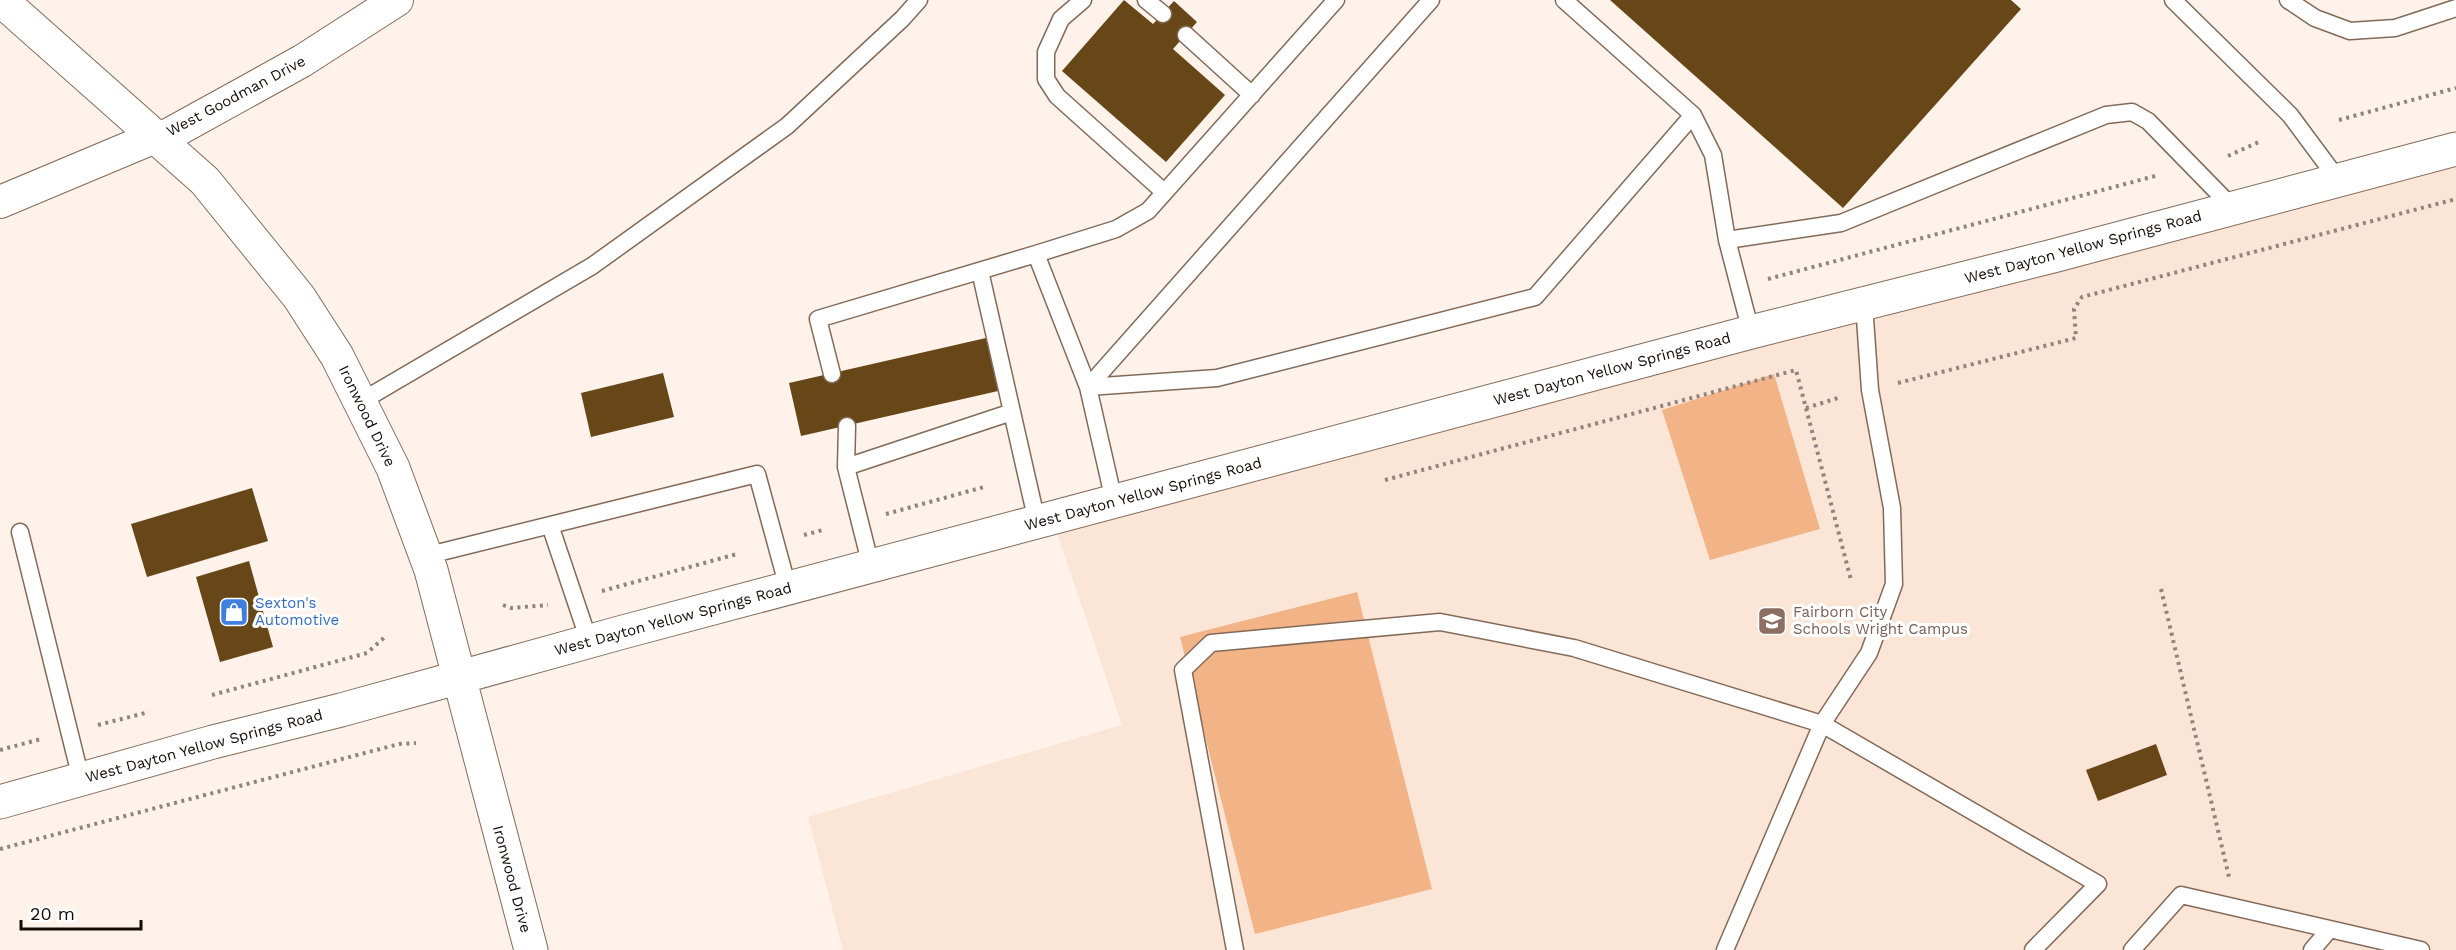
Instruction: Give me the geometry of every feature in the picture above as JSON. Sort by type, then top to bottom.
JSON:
[{"type":"main road","name":"Ironwood Drive","points":[[1,0],[205,181],[265,252],[299,297],[337,356],[393,468],[425,556],[531,950]]},
{"type":"main road","name":"West Dayton Yellow Springs Road","points":[[0,802],[1114,501],[1751,332],[2456,149]]},
{"type":"street","name":"West Goodman Drive","points":[[0,202],[155,137],[168,135],[302,62],[397,0]]},
{"type":"lane","points":[[360,402],[592,266],[787,126],[902,19],[919,0]]},
{"type":"lane","points":[[1083,0],[1061,19],[1046,52],[1046,79],[1057,96],[1164,192]]},
{"type":"lane","points":[[1146,0],[1163,14]]},
{"type":"lane","points":[[832,374],[818,319],[980,272],[1116,229],[1148,211],[1336,0]]},
{"type":"lane","points":[[1088,387],[1431,0]]},
{"type":"lane","points":[[1564,0],[1693,115],[1713,155],[1727,240],[1751,332]]},
{"type":"lane","points":[[2172,0],[2289,115],[2339,181]]},
{"type":"lane","points":[[2288,0],[2315,18],[2350,31],[2395,28],[2456,8]]},
{"type":"lane","points":[[1186,35],[1252,95]]},
{"type":"lane","points":[[1727,240],[1841,223],[2106,115],[2132,112],[2148,122],[2233,208]]},
{"type":"lane","points":[[1088,387],[1217,378],[1535,297],[1693,115]]},
{"type":"lane","points":[[1036,255],[1088,387],[1114,501]]},
{"type":"lane","points":[[980,272],[1037,522]]},
{"type":"lane","points":[[1725,950],[1822,724],[1869,653],[1894,584],[1892,508],[1870,390],[1864,304]]},
{"type":"lane","points":[[846,466],[1012,412]]},
{"type":"lane","points":[[847,426],[846,466],[871,566]]},
{"type":"lane","points":[[425,556],[757,474],[788,588]]},
{"type":"lane","points":[[550,525],[589,641]]},
{"type":"lane","points":[[20,532],[81,779]]},
{"type":"lane","points":[[1235,950],[1183,670],[1211,643],[1440,622],[1574,648],[1822,724],[2098,884],[2033,950]]},
{"type":"lane","points":[[2132,950],[2181,895],[2421,950]]},
{"type":"lane","points":[[2312,950],[2329,930]]},
{"type":"path","points":[[2339,120],[2456,88]]},
{"type":"path","points":[[2228,156],[2261,141]]},
{"type":"path","points":[[1768,279],[2161,174]]},
{"type":"path","points":[[1806,408],[2076,338],[2074,309],[2082,297],[2456,199]]},
{"type":"path","points":[[1385,480],[1796,370],[1851,580]]},
{"type":"path","points":[[878,516],[984,487]]},
{"type":"path","points":[[801,536],[823,530]]},
{"type":"path","points":[[503,605],[511,608],[536,608],[737,554]]},
{"type":"path","points":[[2161,589],[2231,887]]},
{"type":"path","points":[[212,695],[367,653],[384,637]]},
{"type":"path","points":[[90,727],[149,712]]},
{"type":"path","points":[[0,750],[47,737]]},
{"type":"path","points":[[0,849],[388,747],[416,743]]},
{"type":"shaded area","name":"Fairborn City Schools Wright Campus","points":[[2456,149],[2456,950],[843,950],[808,817],[1122,725],[1052,518]]},
{"type":"shaded area","points":[[1774,374],[1820,529],[1710,560],[1662,410]]},
{"type":"shaded area","points":[[1357,592],[1432,889],[1255,934],[1180,637]]},
{"type":"building","points":[[1124,0],[1153,24],[1174,1],[1197,22],[1173,49],[1225,95],[1166,162],[1062,71]]},
{"type":"building","points":[[1610,0],[2011,0],[2021,9],[1843,208]]},
{"type":"building","points":[[986,338],[998,391],[801,436],[789,383]]},
{"type":"building","points":[[663,373],[674,417],[591,437],[581,393]]},
{"type":"building","points":[[252,488],[268,541],[147,577],[131,524]]},
{"type":"building","points":[[249,561],[273,647],[220,662],[196,577]]},
{"type":"building","points":[[2156,744],[2167,775],[2098,801],[2086,770]]},
{"type":"place","name":"Sexton's Automotive","points":[[234,612]]},
{"type":"place","name":"Fairborn City Schools Wright Campus","points":[[1772,621]]}]
